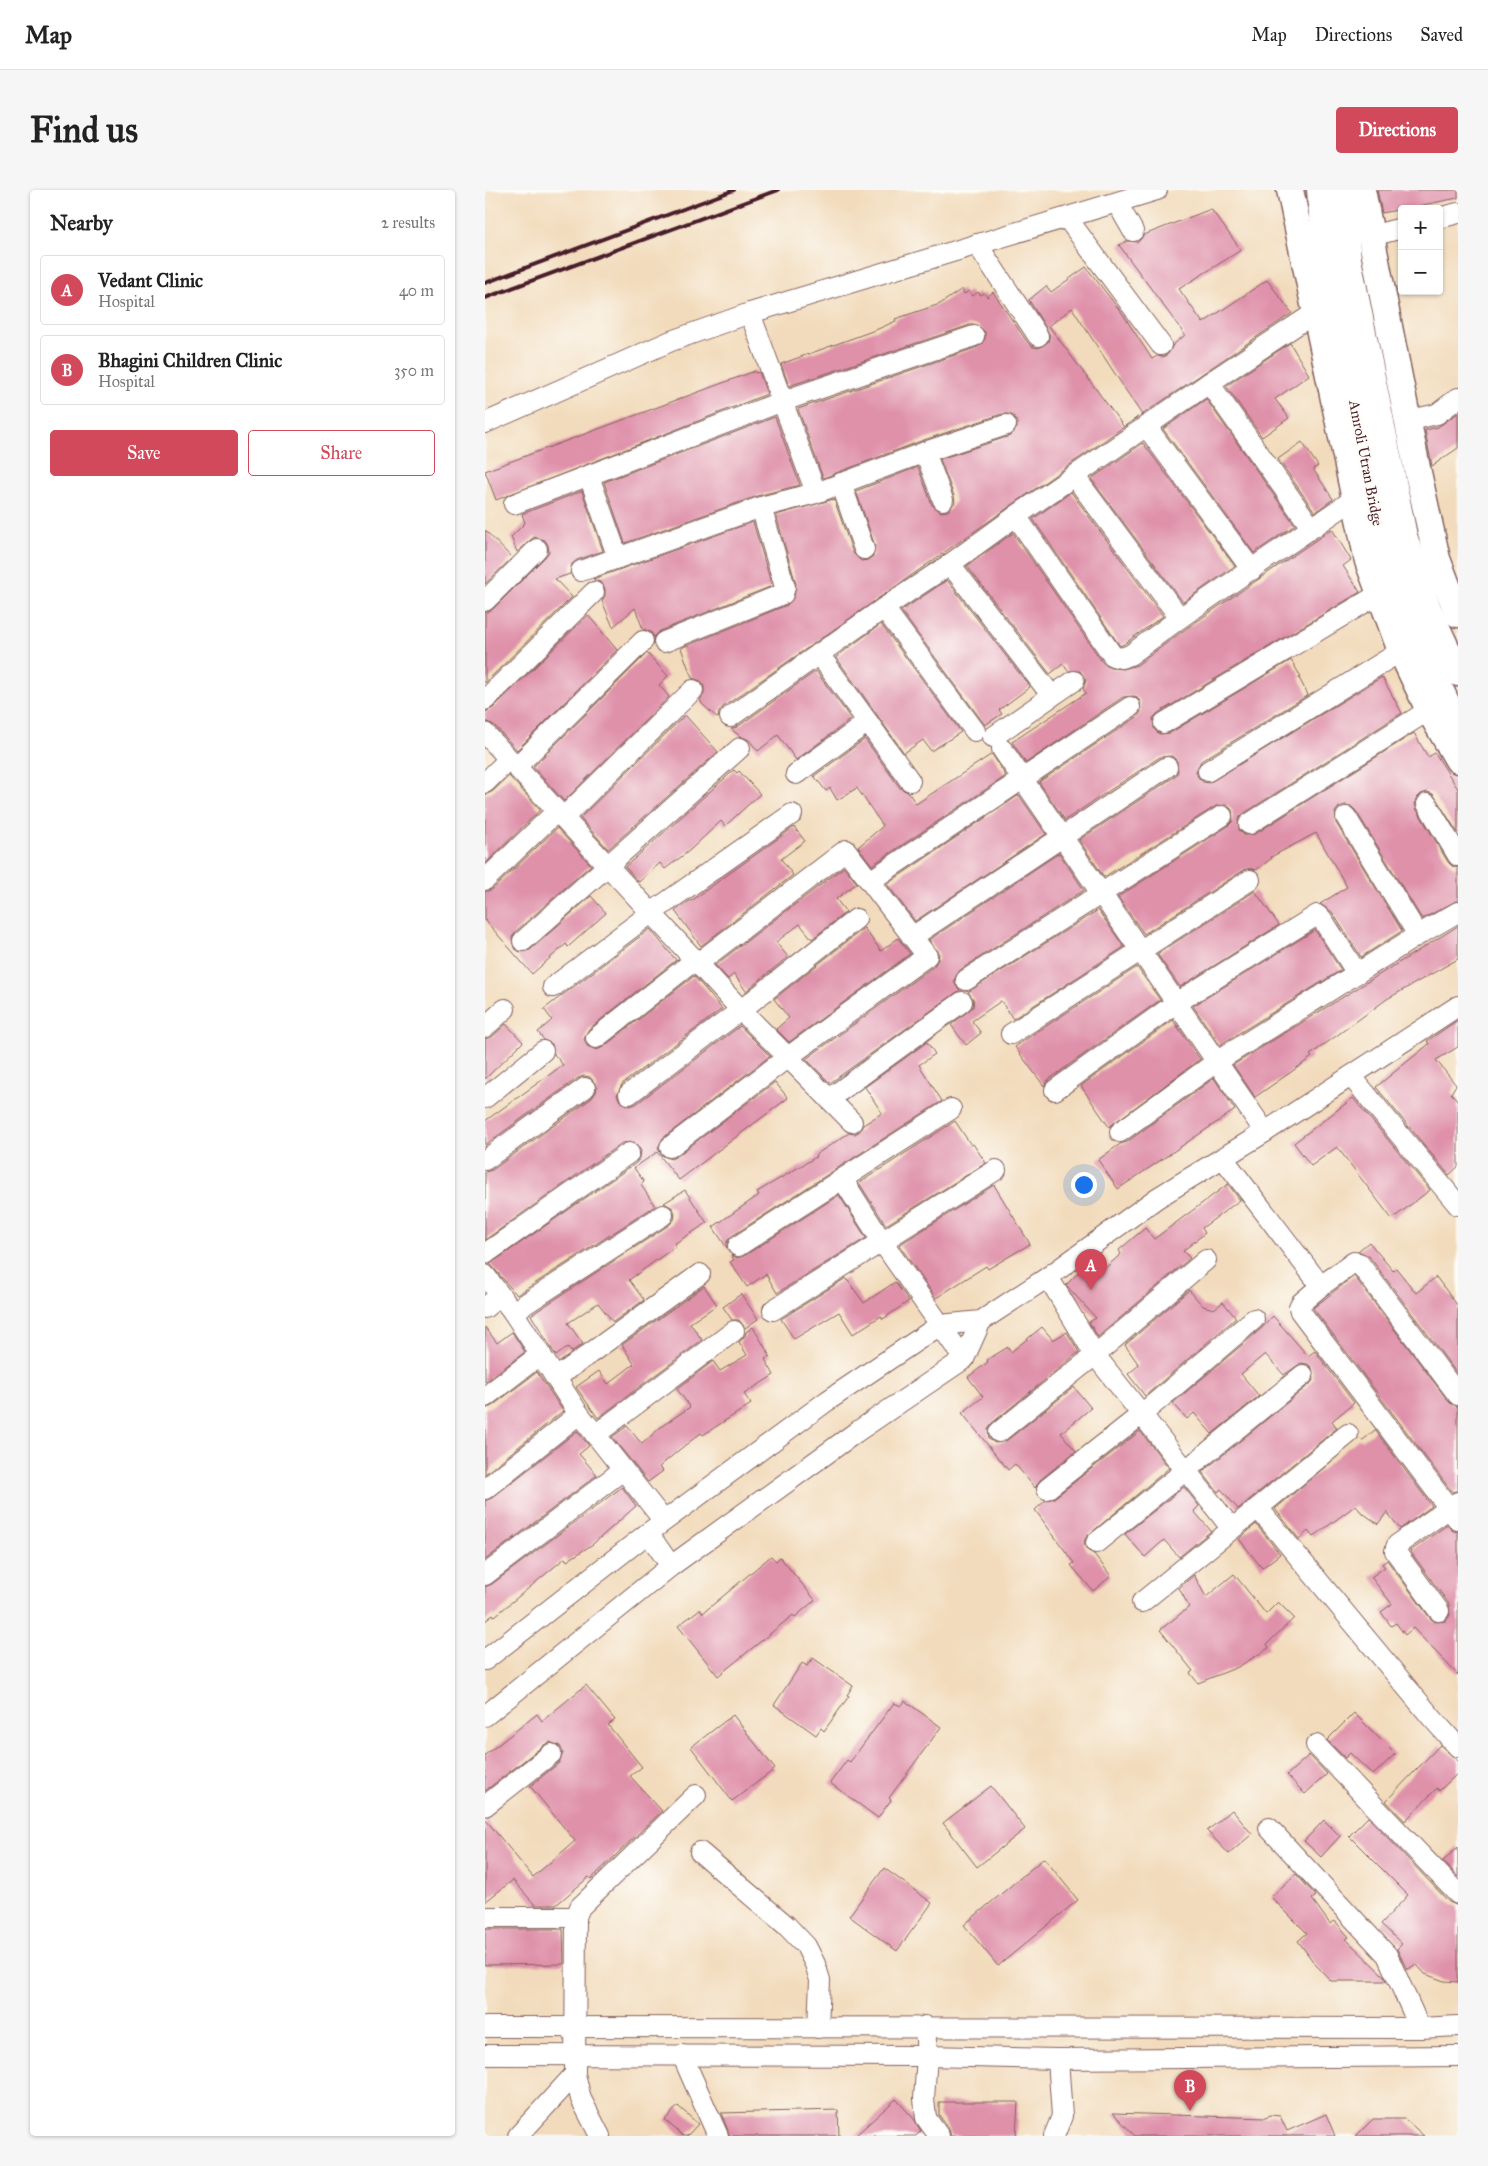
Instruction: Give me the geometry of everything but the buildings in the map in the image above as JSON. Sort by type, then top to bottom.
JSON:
[{"type":"main road","points":[[1290,190],[1368,561],[1401,651],[1429,710],[1458,760]]},
{"type":"main road","name":"Amroli Utran Bridge","points":[[1320,190],[1326,261],[1382,539],[1408,623],[1448,706],[1458,722]]},
{"type":"main road","name":"Amroli Utran Bridge","points":[[1341,190],[1348,259],[1404,536],[1428,609],[1458,673]]},
{"type":"main road","points":[[1362,190],[1407,421],[1437,559],[1455,599]]},
{"type":"street","points":[[485,423],[671,341],[750,313],[1157,190]]},
{"type":"street","points":[[1117,203],[1133,231]]},
{"type":"street","points":[[1443,217],[1458,213]]},
{"type":"street","points":[[1067,218],[1161,345]]},
{"type":"street","points":[[1371,236],[1398,229]]},
{"type":"street","points":[[977,244],[1038,336]]},
{"type":"street","points":[[730,717],[1146,426],[1315,312]]},
{"type":"street","points":[[750,313],[817,493]]},
{"type":"street","points":[[515,504],[783,401],[974,336]]},
{"type":"street","points":[[1209,383],[1311,527]]},
{"type":"street","points":[[1407,421],[1437,414],[1458,398]]},
{"type":"street","points":[[581,571],[761,507],[817,493],[925,452],[1006,425]]},
{"type":"street","points":[[1146,426],[1252,570]]},
{"type":"street","points":[[925,452],[943,500]]},
{"type":"street","points":[[589,476],[617,558]]},
{"type":"street","points":[[1075,477],[1180,618]]},
{"type":"street","points":[[841,483],[864,548]]},
{"type":"street","points":[[1016,516],[1113,656],[1121,658],[1131,655],[1180,618],[1354,499]]},
{"type":"street","points":[[664,642],[783,594],[785,587],[761,507]]},
{"type":"street","points":[[485,601],[537,549]]},
{"type":"street","points":[[950,564],[1052,696]]},
{"type":"street","points":[[485,700],[594,592]]},
{"type":"street","points":[[1164,723],[1379,594]]},
{"type":"street","points":[[885,608],[1023,778],[1265,1132]]},
{"type":"street","points":[[485,783],[513,763],[643,641]]},
{"type":"street","points":[[1208,770],[1401,651]]},
{"type":"street","points":[[819,654],[910,781]]},
{"type":"street","points":[[990,739],[1074,681]]},
{"type":"street","points":[[485,880],[560,814],[693,690]]},
{"type":"street","points":[[871,882],[1130,707]]},
{"type":"street","points":[[1249,824],[1429,710]]},
{"type":"street","points":[[797,774],[868,722]]},
{"type":"street","points":[[485,733],[741,1010],[852,1122]]},
{"type":"street","points":[[523,941],[740,748]]},
{"type":"street","points":[[913,936],[1167,767]]},
{"type":"street","points":[[1427,804],[1458,856]]},
{"type":"street","points":[[553,987],[651,912],[792,814]]},
{"type":"street","points":[[966,980],[1223,816]]},
{"type":"street","points":[[1346,817],[1418,935]]},
{"type":"street","points":[[596,1038],[846,850],[927,956],[788,1057],[670,1147]]},
{"type":"street","points":[[1011,1034],[1250,880]]},
{"type":"street","points":[[1120,1132],[1216,1062],[1418,935],[1458,912]]},
{"type":"street","points":[[1055,1090],[1176,1004],[1317,915],[1322,919],[1357,973]]},
{"type":"street","points":[[629,1094],[741,1010],[856,919]]},
{"type":"street","points":[[829,1099],[962,1002]]},
{"type":"street","points":[[485,1660],[648,1533],[827,1401],[940,1326],[981,1320],[1048,1277],[1157,1198],[1265,1132],[1458,1006]]},
{"type":"street","points":[[485,1028],[505,1009]]},
{"type":"street","points":[[485,1098],[543,1051]]},
{"type":"street","points":[[1351,1076],[1458,1205]]},
{"type":"street","points":[[485,1160],[585,1088]]},
{"type":"street","points":[[738,1246],[951,1109]]},
{"type":"street","points":[[485,1254],[629,1153]]},
{"type":"street","points":[[1223,1158],[1321,1286]]},
{"type":"street","points":[[773,1310],[883,1243],[996,1170]]},
{"type":"street","points":[[843,1180],[883,1243],[964,1359]]},
{"type":"street","points":[[513,1312],[663,1215]]},
{"type":"street","points":[[999,1432],[1095,1355],[1206,1260]]},
{"type":"street","points":[[1439,1611],[1395,1551],[1397,1545],[1455,1510],[1300,1312],[1299,1307],[1301,1303],[1354,1262],[1359,1263],[1458,1395]]},
{"type":"street","points":[[557,1378],[700,1274]]},
{"type":"street","points":[[485,1276],[493,1301],[513,1312],[579,1414],[664,1521]]},
{"type":"street","points":[[1048,1277],[1095,1355],[1231,1529]]},
{"type":"street","points":[[1047,1489],[1142,1414],[1254,1319]]},
{"type":"street","points":[[485,1716],[671,1566],[855,1433],[964,1359],[981,1320]]},
{"type":"street","points":[[595,1435],[734,1331]]},
{"type":"street","points":[[485,1397],[541,1354]]},
{"type":"street","points":[[1097,1543],[1303,1375]]},
{"type":"street","points":[[485,1489],[579,1414]]},
{"type":"street","points":[[1142,1602],[1348,1434]]},
{"type":"street","points":[[485,1576],[623,1470]]},
{"type":"street","points":[[1257,1508],[1458,1747]]},
{"type":"street","points":[[648,1533],[671,1566]]},
{"type":"street","points":[[1316,1745],[1458,1894]]},
{"type":"street","points":[[485,1806],[551,1754]]},
{"type":"street","points":[[600,2136],[581,2099],[575,2065],[576,1917],[580,1907],[696,1795]]},
{"type":"street","points":[[1269,1828],[1387,1955],[1420,2028]]},
{"type":"street","points":[[700,1852],[787,1926],[806,1946],[820,1980],[818,2028]]},
{"type":"street","points":[[485,1917],[576,1917]]},
{"type":"street","points":[[925,2026],[927,2056],[926,2118],[939,2136]]},
{"type":"street","points":[[485,2027],[1420,2028],[1458,2026]]},
{"type":"street","points":[[485,2055],[575,2065],[682,2055],[927,2056],[1058,2059],[1458,2056]]},
{"type":"street","points":[[682,2055],[718,2136]]},
{"type":"street","points":[[1054,2136],[1062,2116],[1058,2059]]},
{"type":"street","points":[[518,2136],[575,2065]]},
{"type":"railway","points":[[485,283],[734,190]]},
{"type":"railway","points":[[485,298],[778,190]]},
{"type":"place","name":"Vedant Clinic","points":[[1091,1290]]},
{"type":"place","name":"Bhagini Children Clinic","points":[[1190,2111]]}]
